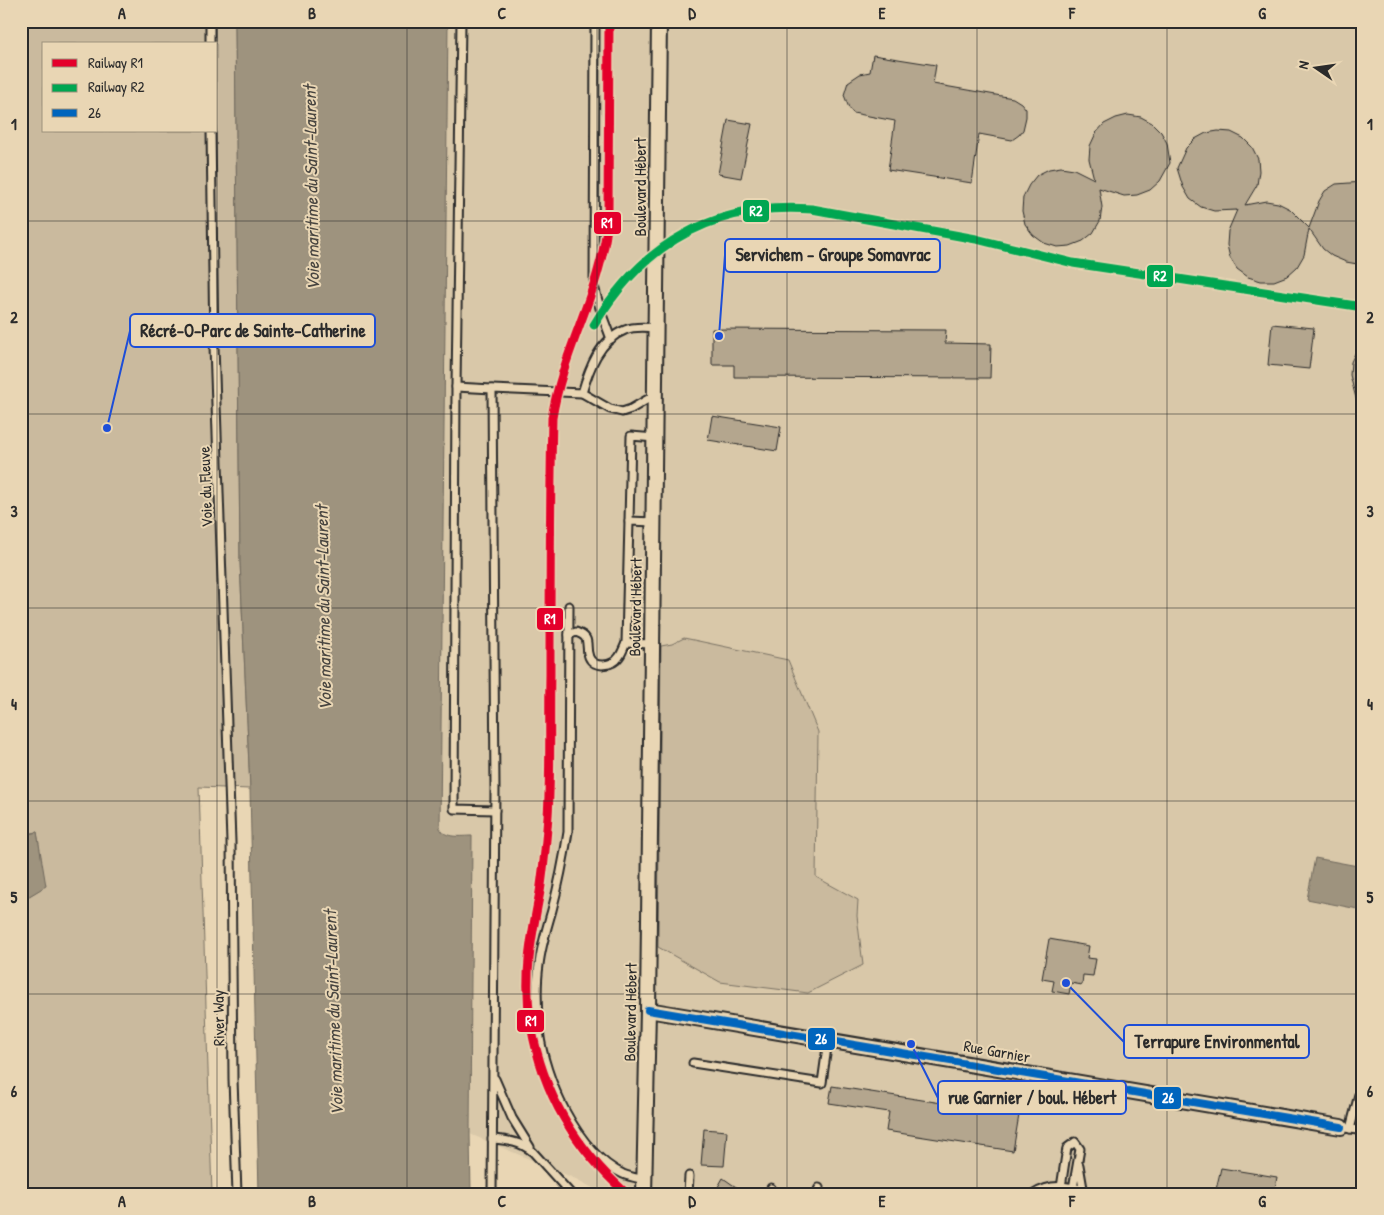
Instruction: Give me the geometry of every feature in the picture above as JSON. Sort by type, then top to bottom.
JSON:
[{"type":"street","name":"Boulevard Hébert","points":[[644,1187],[648,1010],[659,21]]},
{"type":"street","name":"Rue Garnier","points":[[648,1010],[1345,1128]]},
{"type":"lane","points":[[210,21],[210,42]]},
{"type":"lane","points":[[461,21],[456,387],[454,809],[495,810]]},
{"type":"lane","points":[[596,21],[594,286],[611,339]]},
{"type":"lane","name":"Voie du Fleuve","points":[[211,132],[214,346],[231,842]]},
{"type":"lane","points":[[582,393],[590,368],[598,354],[611,339],[624,330],[656,328]]},
{"type":"lane","points":[[456,387],[582,393],[610,409],[622,412],[655,395]]},
{"type":"lane","points":[[492,388],[495,810],[492,1194]]},
{"type":"lane","points":[[570,635],[576,632],[583,634],[587,639],[589,657],[594,663],[601,665],[609,664],[619,658],[626,643],[631,436],[655,438]]},
{"type":"lane","points":[[629,521],[654,522]]},
{"type":"lane","points":[[569,606],[570,795],[568,832],[563,866],[542,941],[538,966],[539,1031],[546,1064],[571,1121],[592,1149],[609,1165],[644,1187]]},
{"type":"lane","points":[[626,643],[652,644]]},
{"type":"lane","name":"River Way","points":[[231,842],[233,1079],[237,1194]]},
{"type":"lane","points":[[693,1063],[822,1083],[828,1040]]},
{"type":"lane","points":[[493,1071],[512,1118],[533,1152]]},
{"type":"lane","points":[[1363,1079],[1345,1128],[1363,1131]]},
{"type":"lane","points":[[492,1139],[514,1141],[526,1146],[571,1194]]},
{"type":"lane","points":[[1060,1194],[1067,1148],[1075,1142],[1080,1149],[1073,1191]]},
{"type":"lane","points":[[1034,1194],[1049,1187],[1061,1186],[1073,1191],[1084,1192],[1078,1160]]},
{"type":"lane","points":[[688,1194],[689,1176]]},
{"type":"shaded area","points":[[21,21],[235,21],[240,561],[250,789],[199,787],[212,1194],[21,1194],[21,901],[45,886],[37,832],[21,835]]},
{"type":"shaded area","points":[[448,21],[1363,21],[1363,1194],[604,1194],[576,1179],[470,1134],[472,989],[471,836],[448,836],[442,833],[440,828]]},
{"type":"shaded area","points":[[684,638],[788,660],[818,732],[816,877],[858,900],[857,916],[863,965],[808,993],[720,982],[658,947],[661,646],[672,644]]},
{"type":"water","name":"Voie maritime du Saint-Laurent","points":[[235,21],[448,21],[440,828],[442,832],[449,835],[472,836],[471,1194],[259,1194],[250,789],[240,561]]},
{"type":"water","points":[[37,832],[46,886],[21,901],[21,836]]},
{"type":"water","points":[[1315,858],[1363,867],[1363,910],[1307,899]]},
{"type":"building","points":[[873,55],[936,65],[933,84],[1013,98],[1026,109],[1023,130],[1012,140],[979,134],[972,183],[888,170],[895,121],[853,113],[844,95],[848,82],[860,74],[870,72]]},
{"type":"building","points":[[1128,115],[1141,117],[1152,123],[1161,132],[1167,143],[1170,163],[1160,181],[1150,190],[1137,195],[1124,196],[1099,188],[1102,207],[1100,221],[1093,233],[1083,241],[1070,246],[1057,247],[1044,243],[1033,235],[1025,224],[1022,211],[1023,197],[1029,185],[1037,175],[1049,169],[1061,167],[1074,169],[1094,179],[1089,159],[1090,146],[1096,133],[1104,124]]},
{"type":"building","points":[[728,120],[752,124],[741,178],[718,174]]},
{"type":"building","points":[[1218,131],[1231,132],[1243,138],[1252,147],[1258,159],[1257,185],[1245,205],[1266,201],[1278,203],[1290,209],[1309,228],[1319,201],[1325,191],[1336,184],[1363,182],[1363,265],[1346,262],[1332,256],[1323,249],[1309,229],[1304,255],[1297,267],[1287,276],[1274,281],[1261,281],[1248,277],[1237,269],[1230,258],[1227,245],[1228,231],[1237,210],[1214,211],[1201,207],[1190,199],[1183,187],[1177,168],[1186,148],[1195,139],[1206,133]]},
{"type":"building","points":[[1272,324],[1314,328],[1309,369],[1268,365]]},
{"type":"building","points":[[712,329],[946,330],[945,343],[991,344],[990,378],[734,377],[734,365],[712,365]]},
{"type":"building","points":[[1363,336],[1363,410],[1359,410],[1350,375],[1351,362]]},
{"type":"building","points":[[712,416],[781,427],[777,451],[708,440]]},
{"type":"building","points":[[1049,939],[1089,946],[1087,958],[1096,959],[1093,976],[1083,975],[1082,985],[1071,983],[1069,994],[1052,991],[1054,981],[1042,979]]},
{"type":"building","points":[[832,1086],[1019,1115],[1013,1151],[886,1131],[889,1112],[829,1103]]},
{"type":"building","points":[[704,1129],[727,1131],[724,1166],[701,1165]]},
{"type":"building","points":[[1221,1168],[1277,1177],[1274,1194],[1215,1194]]},
{"type":"building","points":[[723,1178],[733,1185],[748,1194],[714,1194]]},
{"type":"rail line","name":"R1","points":[[609,21],[608,217],[605,243],[591,294],[557,392],[552,418],[549,798],[543,873],[529,958],[528,991],[531,1025],[536,1050],[553,1097],[577,1139],[608,1176],[627,1194]]},
{"type":"rail line","name":"R2","points":[[594,325],[613,296],[635,271],[659,250],[685,234],[714,221],[744,213],[777,209],[812,209],[976,239],[1073,263],[1363,307]]},
{"type":"transit line","name":"26","points":[[648,1010],[1341,1127]]},
{"type":"place","name":"Servichem - Groupe Somavrac","points":[[719,336]]},
{"type":"place","name":"Récré-O-Parc de Sainte-Catherine","points":[[107,428]]},
{"type":"place","name":"Terrapure Environmental","points":[[1066,983]]},
{"type":"place","name":"rue Garnier / boul. Hébert","points":[[911,1044]]}]
